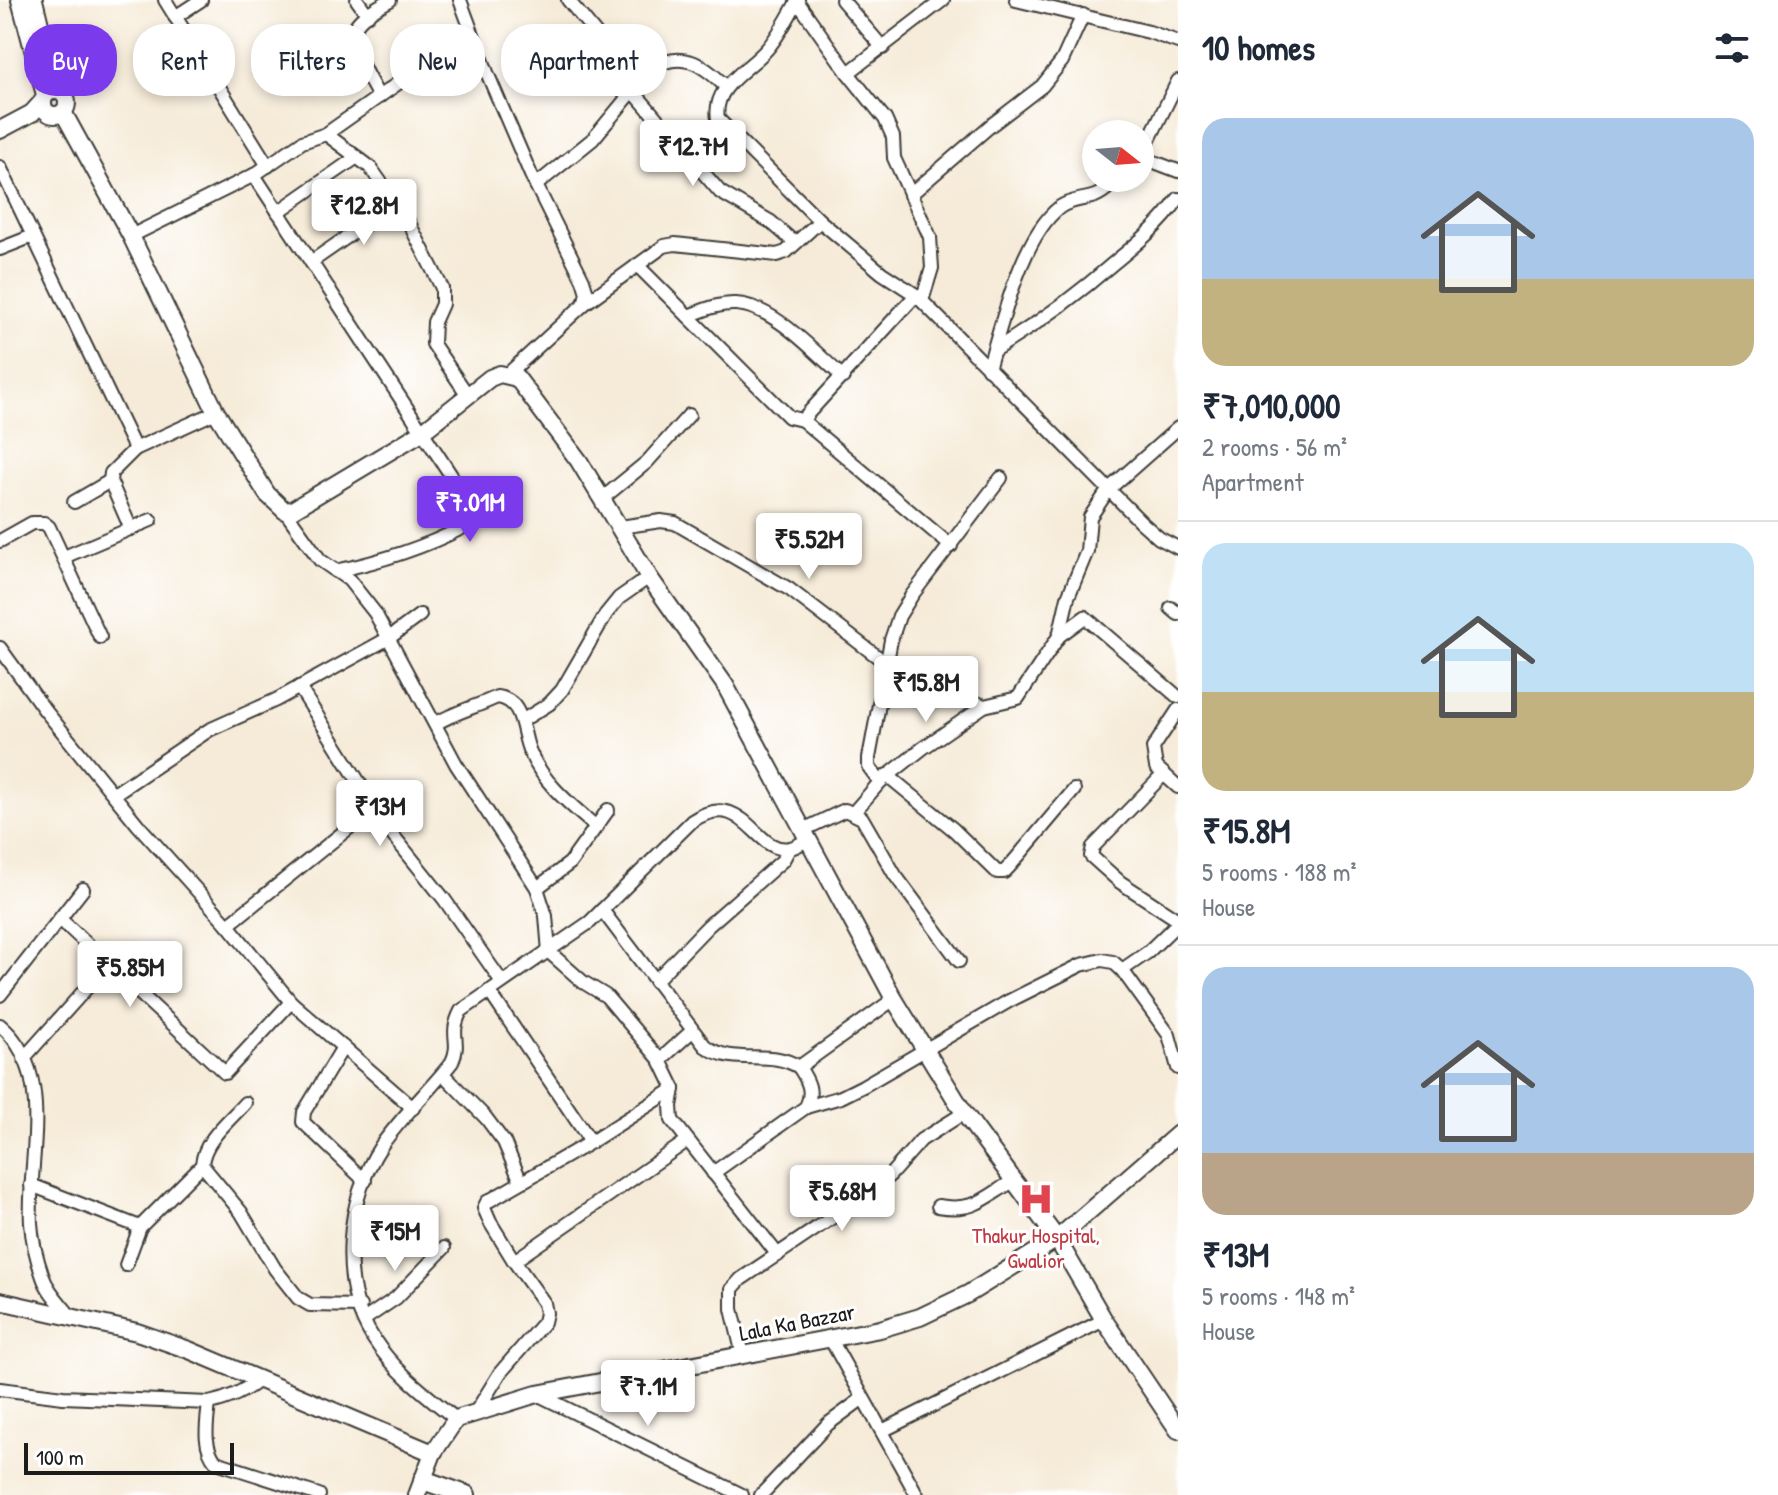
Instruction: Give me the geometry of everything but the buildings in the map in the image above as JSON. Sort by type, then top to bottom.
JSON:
[{"type":"main road","points":[[420,1487],[466,1495]]},
{"type":"street","points":[[20,0],[27,24]]},
{"type":"street","points":[[34,0],[38,24]]},
{"type":"street","points":[[165,0],[268,166]]},
{"type":"street","points":[[175,17],[201,0]]},
{"type":"street","points":[[357,0],[368,15]]},
{"type":"street","points":[[379,97],[354,46],[353,33],[356,25],[390,0]]},
{"type":"street","points":[[460,0],[469,24]]},
{"type":"street","points":[[568,0],[588,24]]},
{"type":"street","points":[[802,420],[919,298],[932,268],[932,253],[930,237],[894,158],[893,137],[885,119],[797,0],[767,50],[725,86],[716,109],[718,119],[820,221],[882,273],[919,298],[1078,462],[1159,538],[1178,548]]},
{"type":"street","points":[[842,0],[883,48]]},
{"type":"street","points":[[848,73],[942,1]]},
{"type":"street","points":[[1024,1],[1178,42]]},
{"type":"street","points":[[910,195],[1042,86],[1062,61],[1083,15]]},
{"type":"street","points":[[667,61],[705,66],[725,86]]},
{"type":"street","points":[[485,67],[536,185],[583,280],[587,293],[584,304]]},
{"type":"street","points":[[1154,131],[1178,81]]},
{"type":"street","points":[[131,236],[254,175],[302,142],[326,134],[390,89]]},
{"type":"street","points":[[0,130],[24,118],[48,96]]},
{"type":"street","points":[[65,96],[67,101],[63,112],[131,236],[216,412],[267,494],[285,511],[312,551],[362,594],[456,764],[537,888],[546,916],[549,952],[583,982],[606,996],[660,1060],[674,1089],[672,1120],[778,1255]]},
{"type":"street","points":[[536,185],[593,139],[629,96]]},
{"type":"street","points":[[637,96],[720,192],[771,222],[795,243]]},
{"type":"street","points":[[326,134],[370,167],[408,221],[442,288],[442,304],[434,322],[433,344],[467,394]]},
{"type":"street","points":[[278,212],[357,157]]},
{"type":"street","points":[[1154,163],[1178,171]]},
{"type":"street","points":[[0,167],[135,449]]},
{"type":"street","points":[[254,175],[458,486],[466,504],[464,527],[398,555],[335,571]]},
{"type":"street","points":[[988,369],[1018,275],[1043,225],[1068,202],[1103,192]]},
{"type":"street","points":[[994,350],[1036,326],[1081,292],[1136,245],[1178,199]]},
{"type":"street","points":[[311,262],[396,203]]},
{"type":"street","points":[[285,511],[292,510],[422,432],[490,378],[508,374],[584,304],[664,246],[675,244],[742,249],[771,255],[786,252],[820,221]]},
{"type":"street","points":[[0,249],[33,236]]},
{"type":"street","points":[[637,265],[789,417],[802,420],[951,546]]},
{"type":"street","points":[[688,316],[714,306],[751,306],[776,320],[843,377]]},
{"type":"street","points":[[508,374],[517,378],[528,391],[603,498],[649,577],[725,685],[894,999],[964,1113],[1057,1239],[1104,1320],[1177,1423]]},
{"type":"street","points":[[131,529],[110,481],[111,473],[135,449],[216,412]]},
{"type":"street","points":[[603,498],[647,462],[689,415]]},
{"type":"street","points":[[1059,636],[1068,597],[1087,551],[1090,517],[1109,489],[1178,428]]},
{"type":"street","points":[[1001,478],[899,616],[887,664],[869,767],[954,830],[997,872],[1004,872],[1009,867],[1074,790]]},
{"type":"street","points":[[74,502],[110,481]]},
{"type":"street","points":[[64,557],[151,520]]},
{"type":"street","points":[[620,527],[661,521],[675,523],[789,589],[887,664],[984,706]]},
{"type":"street","points":[[0,541],[32,523],[44,523],[49,527],[100,637]]},
{"type":"street","points":[[523,720],[549,704],[562,690],[606,614],[619,598],[649,577]]},
{"type":"street","points":[[114,794],[209,730],[299,687],[389,638],[420,615]]},
{"type":"street","points":[[854,812],[883,779],[984,706],[1018,698],[1059,636],[1085,617],[1178,697]]},
{"type":"street","points":[[1,652],[138,825],[228,925],[291,1002],[413,1108]]},
{"type":"street","points":[[299,687],[391,833],[444,899],[502,982]]},
{"type":"street","points":[[435,724],[453,713],[467,711],[497,697],[509,700],[523,720],[528,749],[543,776],[596,827]]},
{"type":"street","points":[[1178,710],[1153,748],[1153,760],[1163,775],[1178,787]]},
{"type":"street","points":[[1122,970],[1148,952],[1178,922],[1120,882],[1091,856],[1093,847],[1163,775]]},
{"type":"street","points":[[228,925],[375,807]]},
{"type":"street","points":[[420,1487],[433,1453],[456,1419],[412,1384],[393,1364],[373,1337],[360,1306],[349,1249],[358,1194],[381,1147],[443,1074],[457,1051],[453,1034],[461,1011],[549,952],[602,910],[692,821],[705,812],[717,809],[730,813],[773,845],[789,849]]},
{"type":"street","points":[[537,888],[570,863],[608,810]]},
{"type":"street","points":[[655,981],[708,926],[783,860],[789,849],[838,812],[854,812],[862,818],[895,875],[959,961]]},
{"type":"street","points":[[0,995],[83,889]]},
{"type":"street","points":[[602,910],[705,1046],[722,1056],[779,1058],[799,1067],[810,1088],[811,1098],[806,1107]]},
{"type":"street","points":[[60,919],[225,1073],[291,1002]]},
{"type":"street","points":[[713,1173],[806,1107],[841,1097],[1009,1001],[1081,965],[1102,960],[1113,962],[1122,970],[1169,1035],[1178,1068]]},
{"type":"street","points":[[24,1058],[108,964]]},
{"type":"street","points":[[489,991],[591,1142]]},
{"type":"street","points":[[799,1067],[894,999]]},
{"type":"street","points":[[1,1029],[16,1042],[32,1078],[35,1105],[31,1225],[44,1280],[71,1317]]},
{"type":"street","points":[[660,1060],[692,1031]]},
{"type":"street","points":[[343,1047],[304,1112],[303,1122],[365,1181]]},
{"type":"street","points":[[443,1074],[486,1118],[504,1142],[521,1182]]},
{"type":"street","points":[[474,1415],[488,1389],[544,1322],[546,1313],[538,1293],[490,1222],[484,1208],[487,1202],[591,1142],[674,1089]]},
{"type":"street","points":[[245,1103],[208,1145],[202,1156],[202,1165],[241,1212],[275,1269],[298,1298],[310,1305],[360,1306]]},
{"type":"street","points":[[743,1355],[732,1309],[732,1289],[741,1279],[873,1190],[921,1140],[964,1113]]},
{"type":"street","name":"Lala Ka Bazzar","points":[[456,1419],[537,1394],[880,1329],[920,1317],[968,1294],[1057,1239],[1178,1134]]},
{"type":"street","points":[[514,1261],[687,1141]]},
{"type":"street","points":[[126,1265],[140,1227],[202,1165]]},
{"type":"street","points":[[938,1206],[969,1208],[1013,1181]]},
{"type":"street","points":[[31,1185],[140,1227]]},
{"type":"street","points":[[365,1319],[396,1298],[444,1248]]},
{"type":"street","points":[[0,1301],[137,1332],[260,1379],[433,1453]]},
{"type":"street","points":[[882,1431],[1104,1320]]},
{"type":"street","points":[[830,1338],[917,1495]]},
{"type":"street","points":[[0,1389],[63,1397],[209,1403],[247,1390],[260,1379]]},
{"type":"street","points":[[537,1394],[742,1495]]},
{"type":"street","points":[[761,1495],[828,1424],[863,1398]]},
{"type":"street","points":[[209,1403],[206,1434],[209,1454],[216,1462],[319,1495]]},
{"type":"place","name":"Thakur Hospital, Gwalior","points":[[1036,1199]]}]
